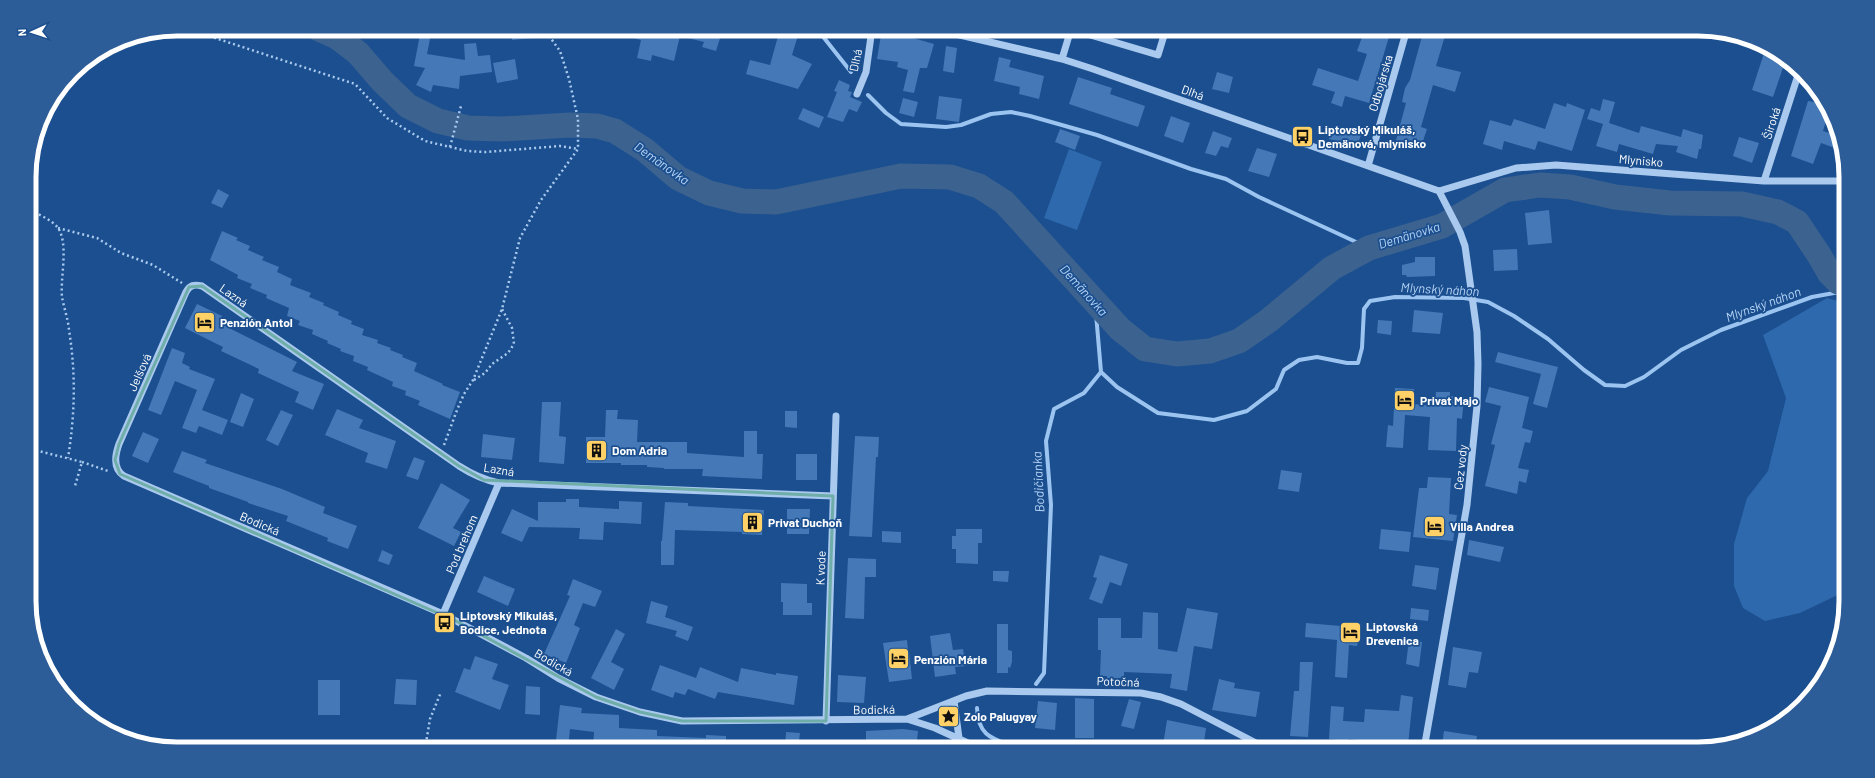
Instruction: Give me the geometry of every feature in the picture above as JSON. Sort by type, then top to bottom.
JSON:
[{"type":"street","name":"Dlhá","points":[[856,94],[866,72],[871,36]]},
{"type":"street","name":"Dlhá","points":[[964,36],[1062,59],[1439,191]]},
{"type":"street","points":[[1062,59],[1068,36]]},
{"type":"street","points":[[1094,36],[1158,56],[1164,36]]},
{"type":"street","name":"Odbojárska","points":[[1368,166],[1405,36]]},
{"type":"street","name":"Široká","points":[[1764,181],[1798,77]]},
{"type":"street","name":"Mlynisko","points":[[1439,191],[1516,168],[1556,165],[1764,181],[1839,182]]},
{"type":"street","name":"Cez vody","points":[[1425,742],[1470,484],[1478,364],[1478,346],[1465,246],[1460,232],[1439,191]]},
{"type":"street","name":"Lazná","points":[[189,287],[197,284],[208,290],[473,476],[484,480],[499,483],[833,496]]},
{"type":"street","name":"Jelšová","points":[[120,474],[115,460],[119,444],[189,287]]},
{"type":"street","name":"K vode","points":[[826,721],[836,416]]},
{"type":"street","name":"Bodická","points":[[120,474],[443,614],[526,658],[558,678],[596,697],[640,712],[682,721],[826,721],[907,719],[924,723],[967,742]]},
{"type":"street","name":"Pod brehom","points":[[443,614],[499,483]]},
{"type":"street","name":"Potočná","points":[[907,719],[954,701],[987,691],[1141,693],[1161,697],[1181,704],[1254,742]]},
{"type":"street","points":[[954,701],[959,738]]},
{"type":"path","points":[[208,36],[355,84],[387,118],[425,141],[467,151],[486,152],[560,146],[578,149]]},
{"type":"path","points":[[441,453],[464,394],[473,380],[502,309],[520,238],[541,200],[578,149],[578,119],[569,79],[560,51],[549,36]]},
{"type":"path","points":[[927,36],[932,37]]},
{"type":"path","points":[[450,147],[454,127],[461,106]]},
{"type":"path","points":[[36,213],[58,228],[97,238],[121,252],[153,265],[189,287]]},
{"type":"path","points":[[58,228],[63,245],[62,298],[69,330],[75,388],[73,425],[68,458]]},
{"type":"path","points":[[473,380],[485,373],[492,364],[508,353],[514,344],[512,328],[502,309]]},
{"type":"path","points":[[36,450],[68,458],[120,474]]},
{"type":"path","points":[[75,486],[82,462]]},
{"type":"path","points":[[426,742],[430,719],[440,692]]},
{"type":"highlighted area","points":[[202,286],[459,466],[484,480],[833,496],[826,721],[682,721],[640,712],[596,697],[456,621],[120,474],[115,460],[119,444],[189,287]]},
{"type":"shaded area","points":[[1069,149],[1102,162],[1077,230],[1044,218]]},
{"type":"shaded area","points":[[1827,298],[1839,301],[1839,594],[1800,613],[1765,621],[1743,608],[1734,586],[1734,544],[1747,498],[1768,471],[1786,398],[1763,335]]},
{"type":"building","points":[[420,36],[431,36],[427,54],[465,60],[464,44],[476,43],[478,56],[490,55],[492,72],[460,76],[459,89],[433,85],[431,92],[416,85],[425,68],[414,66]]},
{"type":"building","points":[[512,36],[543,36],[543,37],[512,40]]},
{"type":"building","points":[[626,36],[680,36],[674,61],[652,55],[651,61],[637,58],[641,40]]},
{"type":"building","points":[[680,36],[721,36],[716,51],[702,47],[704,42]]},
{"type":"building","points":[[778,36],[798,36],[792,55],[812,64],[798,89],[746,74],[750,60],[770,65]]},
{"type":"building","points":[[881,36],[906,36],[934,44],[927,68],[920,68],[914,93],[903,91],[908,70],[897,67],[898,62],[877,59]]},
{"type":"building","points":[[1362,36],[1389,37],[1369,103],[1345,96],[1342,107],[1331,103],[1335,92],[1312,85],[1318,68],[1358,81],[1367,54],[1357,51]]},
{"type":"building","points":[[1422,36],[1445,36],[1436,66],[1461,72],[1455,92],[1433,85],[1421,127],[1427,129],[1420,150],[1408,145],[1407,148],[1395,144],[1406,103],[1402,102],[1405,88],[1410,80]]},
{"type":"building","points":[[946,46],[957,48],[954,73],[943,71]]},
{"type":"building","points":[[1764,53],[1784,65],[1773,97],[1752,90]]},
{"type":"building","points":[[999,57],[1011,60],[1009,67],[1044,76],[1039,99],[1019,94],[1020,87],[994,81]]},
{"type":"building","points":[[515,59],[518,79],[497,83],[493,63]]},
{"type":"building","points":[[1217,72],[1233,77],[1229,93],[1212,89]]},
{"type":"building","points":[[1078,77],[1112,88],[1110,94],[1145,106],[1138,127],[1069,104]]},
{"type":"building","points":[[839,80],[850,85],[848,91],[852,92],[850,97],[862,102],[857,112],[849,109],[843,122],[827,117],[837,92],[834,91]]},
{"type":"building","points":[[939,96],[962,99],[959,122],[936,119]]},
{"type":"building","points":[[903,98],[918,102],[914,117],[899,113]]},
{"type":"building","points":[[1603,99],[1615,102],[1609,123],[1639,133],[1641,126],[1681,137],[1683,129],[1703,135],[1701,149],[1699,149],[1697,159],[1676,152],[1678,146],[1656,144],[1653,154],[1619,144],[1617,152],[1596,146],[1603,124],[1587,119],[1591,108],[1600,111]]},
{"type":"building","points":[[1808,101],[1817,102],[1826,120],[1823,131],[1832,134],[1836,148],[1821,143],[1813,164],[1791,156]]},
{"type":"building","points":[[1554,103],[1566,107],[1567,103],[1585,110],[1572,151],[1538,141],[1535,150],[1504,141],[1502,150],[1483,144],[1490,120],[1511,126],[1514,119],[1545,129]]},
{"type":"building","points":[[803,108],[824,117],[819,128],[798,119]]},
{"type":"building","points":[[1171,116],[1190,123],[1183,143],[1164,136]]},
{"type":"building","points":[[1333,127],[1361,135],[1357,146],[1329,139]]},
{"type":"building","points":[[1060,129],[1080,136],[1075,150],[1055,142]]},
{"type":"building","points":[[1213,131],[1232,138],[1228,148],[1221,146],[1216,156],[1205,153]]},
{"type":"building","points":[[1739,137],[1759,143],[1752,163],[1733,156]]},
{"type":"building","points":[[1257,148],[1277,154],[1269,177],[1248,171]]},
{"type":"building","points":[[218,189],[229,195],[222,208],[211,203]]},
{"type":"building","points":[[1549,210],[1552,243],[1528,245],[1525,213]]},
{"type":"building","points":[[222,231],[238,238],[236,240],[250,246],[248,250],[264,257],[262,260],[279,267],[277,272],[292,279],[290,285],[311,293],[309,297],[324,303],[323,305],[339,312],[338,315],[352,321],[351,324],[364,329],[362,335],[378,340],[377,343],[391,348],[390,350],[403,355],[402,357],[417,363],[414,371],[460,392],[450,419],[418,405],[420,401],[405,395],[406,391],[392,386],[393,382],[367,370],[368,367],[353,361],[354,356],[340,351],[341,349],[327,343],[328,341],[312,334],[313,330],[298,325],[300,321],[287,316],[289,308],[266,298],[267,295],[250,288],[252,284],[237,278],[238,275],[210,260]]},
{"type":"building","points":[[1517,249],[1518,270],[1494,271],[1493,250]]},
{"type":"building","points":[[1415,257],[1435,257],[1435,276],[1407,277],[1406,275],[1402,275],[1402,265],[1415,262]]},
{"type":"building","points":[[197,304],[222,316],[219,323],[297,362],[292,371],[324,384],[313,410],[295,402],[299,392],[258,373],[259,369],[221,351],[223,347],[185,328]]},
{"type":"building","points":[[1414,310],[1443,313],[1440,334],[1412,332]]},
{"type":"building","points":[[1378,320],[1392,321],[1391,335],[1377,333]]},
{"type":"building","points":[[172,348],[185,353],[182,363],[190,367],[189,369],[215,379],[202,410],[228,420],[222,435],[199,426],[196,433],[182,428],[197,390],[175,381],[161,415],[148,410]]},
{"type":"building","points":[[1498,352],[1558,367],[1547,408],[1533,404],[1541,374],[1495,362]]},
{"type":"building","points":[[1489,387],[1529,397],[1522,428],[1533,431],[1530,443],[1525,442],[1518,468],[1529,470],[1526,483],[1519,481],[1517,494],[1485,486],[1495,445],[1491,444],[1501,406],[1485,402]]},
{"type":"building","points":[[1395,388],[1414,389],[1413,404],[1435,406],[1436,392],[1450,392],[1450,396],[1464,397],[1462,419],[1457,418],[1456,451],[1428,450],[1430,417],[1405,415],[1403,448],[1386,447],[1388,425],[1393,426]]},
{"type":"building","points":[[241,393],[254,399],[243,427],[230,422]]},
{"type":"building","points":[[542,402],[561,402],[559,436],[566,437],[564,464],[539,462]]},
{"type":"building","points":[[337,409],[363,420],[359,428],[396,441],[387,469],[365,462],[368,453],[325,435]]},
{"type":"building","points":[[281,410],[293,415],[278,446],[266,440]]},
{"type":"building","points":[[606,410],[618,410],[617,419],[638,420],[637,442],[687,442],[687,453],[744,457],[744,431],[757,431],[757,454],[763,454],[762,479],[702,476],[703,469],[664,469],[647,467],[647,465],[621,465],[621,463],[586,463],[586,437],[605,437]]},
{"type":"building","points":[[785,411],[797,411],[797,428],[785,427]]},
{"type":"building","points":[[143,432],[159,439],[148,463],[132,456]]},
{"type":"building","points":[[483,434],[515,438],[512,460],[481,457]]},
{"type":"building","points":[[855,436],[879,437],[878,457],[876,457],[872,537],[849,536]]},
{"type":"building","points":[[182,451],[207,460],[205,463],[282,489],[325,507],[323,513],[357,526],[348,549],[327,541],[328,538],[286,521],[288,516],[248,503],[173,472]]},
{"type":"building","points":[[796,454],[817,454],[817,480],[796,480]]},
{"type":"building","points":[[414,457],[425,461],[418,480],[406,476]]},
{"type":"building","points":[[1281,470],[1302,473],[1299,492],[1278,489]]},
{"type":"building","points":[[1428,477],[1451,478],[1449,514],[1457,515],[1453,541],[1413,537],[1419,488],[1427,488]]},
{"type":"building","points":[[441,483],[470,500],[453,528],[461,532],[454,546],[418,528]]},
{"type":"building","points":[[566,499],[579,499],[579,507],[619,509],[619,501],[642,502],[641,524],[604,522],[603,540],[579,539],[580,528],[529,527],[522,542],[501,533],[512,509],[538,521],[538,502],[566,502]]},
{"type":"building","points":[[665,502],[688,503],[688,506],[764,510],[762,535],[742,534],[742,532],[675,530],[674,565],[661,565],[661,541]]},
{"type":"building","points":[[787,509],[810,509],[809,534],[787,534]]},
{"type":"building","points":[[956,529],[982,529],[982,543],[978,543],[978,564],[956,563],[956,549],[952,549],[952,536],[956,536]]},
{"type":"building","points":[[1381,529],[1411,532],[1409,552],[1379,549]]},
{"type":"building","points":[[882,531],[901,532],[901,543],[882,542]]},
{"type":"building","points":[[1469,540],[1504,547],[1500,562],[1467,555]]},
{"type":"building","points":[[382,550],[393,555],[389,565],[378,561]]},
{"type":"building","points":[[1100,555],[1128,564],[1121,586],[1110,582],[1102,604],[1089,599],[1097,578],[1093,577]]},
{"type":"building","points":[[848,558],[876,559],[876,577],[865,577],[864,619],[845,618]]},
{"type":"building","points":[[1415,565],[1439,568],[1436,590],[1412,586]]},
{"type":"building","points":[[993,571],[1009,571],[1008,582],[993,581]]},
{"type":"building","points":[[484,576],[515,589],[508,606],[477,592]]},
{"type":"building","points":[[573,579],[602,591],[595,607],[583,603],[574,625],[580,628],[566,663],[544,654],[570,596],[567,595]]},
{"type":"building","points":[[781,583],[807,584],[807,603],[812,603],[812,615],[783,615]]},
{"type":"building","points":[[651,601],[668,606],[665,617],[693,627],[688,641],[675,636],[677,631],[646,623]]},
{"type":"building","points":[[1187,608],[1218,613],[1212,649],[1194,646],[1187,691],[1170,688],[1172,674],[1124,672],[1124,678],[1107,678],[1107,676],[1100,676],[1101,650],[1098,650],[1098,618],[1121,618],[1121,638],[1142,638],[1143,612],[1158,613],[1158,649],[1177,652]]},
{"type":"building","points":[[1411,608],[1429,610],[1428,621],[1410,619]]},
{"type":"building","points":[[1306,623],[1341,626],[1341,629],[1359,632],[1357,646],[1349,645],[1347,678],[1335,677],[1337,640],[1305,637]]},
{"type":"building","points":[[997,624],[1008,624],[1008,650],[1012,651],[1012,662],[1010,668],[1008,667],[1008,673],[997,673]]},
{"type":"building","points":[[616,629],[625,634],[611,662],[624,669],[614,690],[591,678]]},
{"type":"building","points":[[950,633],[953,650],[963,649],[966,666],[955,667],[956,674],[935,677],[930,636]]},
{"type":"building","name":"Penzión Mária","points":[[907,640],[912,679],[889,682],[883,643]]},
{"type":"building","points":[[1409,640],[1422,642],[1419,667],[1406,664]]},
{"type":"building","points":[[1453,647],[1482,652],[1478,673],[1469,672],[1466,688],[1448,685]]},
{"type":"building","points":[[475,656],[498,664],[492,679],[509,685],[500,710],[455,692],[464,668],[470,670]]},
{"type":"building","points":[[1300,662],[1313,662],[1308,737],[1290,736],[1294,691],[1299,691]]},
{"type":"building","points":[[660,665],[696,678],[700,667],[738,682],[741,668],[776,675],[776,673],[798,676],[794,705],[718,692],[715,699],[688,689],[685,695],[675,692],[673,698],[651,690]]},
{"type":"building","points":[[838,675],[866,677],[864,703],[837,702]]},
{"type":"building","points":[[396,679],[417,680],[416,705],[394,704]]},
{"type":"building","points":[[1219,679],[1235,683],[1234,688],[1260,692],[1256,717],[1212,710]]},
{"type":"building","points":[[318,680],[340,680],[340,715],[318,715]]},
{"type":"building","points":[[526,686],[540,687],[540,715],[525,714]]},
{"type":"building","points":[[1401,695],[1413,697],[1408,742],[1378,742],[1348,739],[1348,741],[1329,739],[1331,706],[1344,707],[1343,721],[1364,722],[1365,709],[1399,711]]},
{"type":"building","points":[[1075,698],[1094,699],[1094,738],[1075,738]]},
{"type":"building","points":[[1129,699],[1141,702],[1134,729],[1121,726]]},
{"type":"building","points":[[1038,701],[1057,703],[1055,730],[1035,728]]},
{"type":"building","points":[[560,705],[582,708],[581,713],[619,715],[619,728],[657,730],[657,736],[706,738],[706,735],[726,736],[726,742],[593,742],[594,732],[570,729],[569,742],[556,742]]},
{"type":"building","points":[[1167,720],[1206,728],[1204,742],[1163,742]]},
{"type":"building","points":[[903,729],[918,731],[917,742],[866,742],[866,731]]},
{"type":"building","points":[[1444,731],[1477,736],[1476,742],[1442,742]]},
{"type":"building","points":[[786,732],[800,733],[799,742],[785,742]]},
{"type":"waterway","name":"Demänovka","points":[[335,36],[358,53],[382,81],[408,106],[438,121],[468,128],[502,129],[570,125],[597,126],[615,131],[645,150],[678,178],[709,193],[742,201],[776,202],[901,176],[950,177],[979,186],[1004,202],[1120,329],[1145,349],[1177,354],[1210,351],[1239,341],[1268,321],[1332,268],[1369,248],[1442,226],[1505,190],[1540,185],[1570,187],[1615,197],[1670,203],[1742,204],[1778,212],[1797,222],[1830,274],[1839,282]]},
{"type":"waterway","points":[[823,36],[851,72]]},
{"type":"waterway","points":[[868,95],[886,113],[901,124],[946,127],[961,125],[991,114],[1011,112],[1097,135],[1191,169],[1226,179],[1259,197],[1369,248]]},
{"type":"waterway","name":"Mlynský náhon","points":[[1101,372],[1117,387],[1158,413],[1214,420],[1247,411],[1276,389],[1284,370],[1299,360],[1317,357],[1347,363],[1358,363],[1362,348],[1364,309],[1370,301],[1395,297],[1464,298],[1488,302],[1514,316],[1548,339],[1584,370],[1605,385],[1625,386],[1644,377],[1681,350],[1721,330],[1812,297],[1839,292]]},
{"type":"waterway","name":"Bodičianka","points":[[1036,684],[1044,673],[1051,505],[1046,441],[1054,409],[1084,393],[1101,372],[1095,302]]},
{"type":"waterway","name":"Bodičianka","points":[[977,708],[978,718],[985,732],[1001,742]]},
{"type":"place","name":"Liptovský Mikuláš, Demänová, mlynisko","points":[[1303,136]]},
{"type":"place","name":"Penzión Antol","points":[[204,322]]},
{"type":"place","name":"Privat Majo","points":[[1404,400]]},
{"type":"place","name":"Dom Adria","points":[[596,450]]},
{"type":"place","name":"Privat Duchoň","points":[[753,522]]},
{"type":"place","name":"Villa Andrea","points":[[1435,526]]},
{"type":"place","name":"Liptovský Mikuláš, Bodice, Jednota","points":[[444,622]]},
{"type":"place","name":"Liptovská Drevenica","points":[[1351,633]]},
{"type":"place","name":"Penzión Mária","points":[[898,659]]},
{"type":"place","name":"Zolo Palugyay","points":[[949,716]]}]
